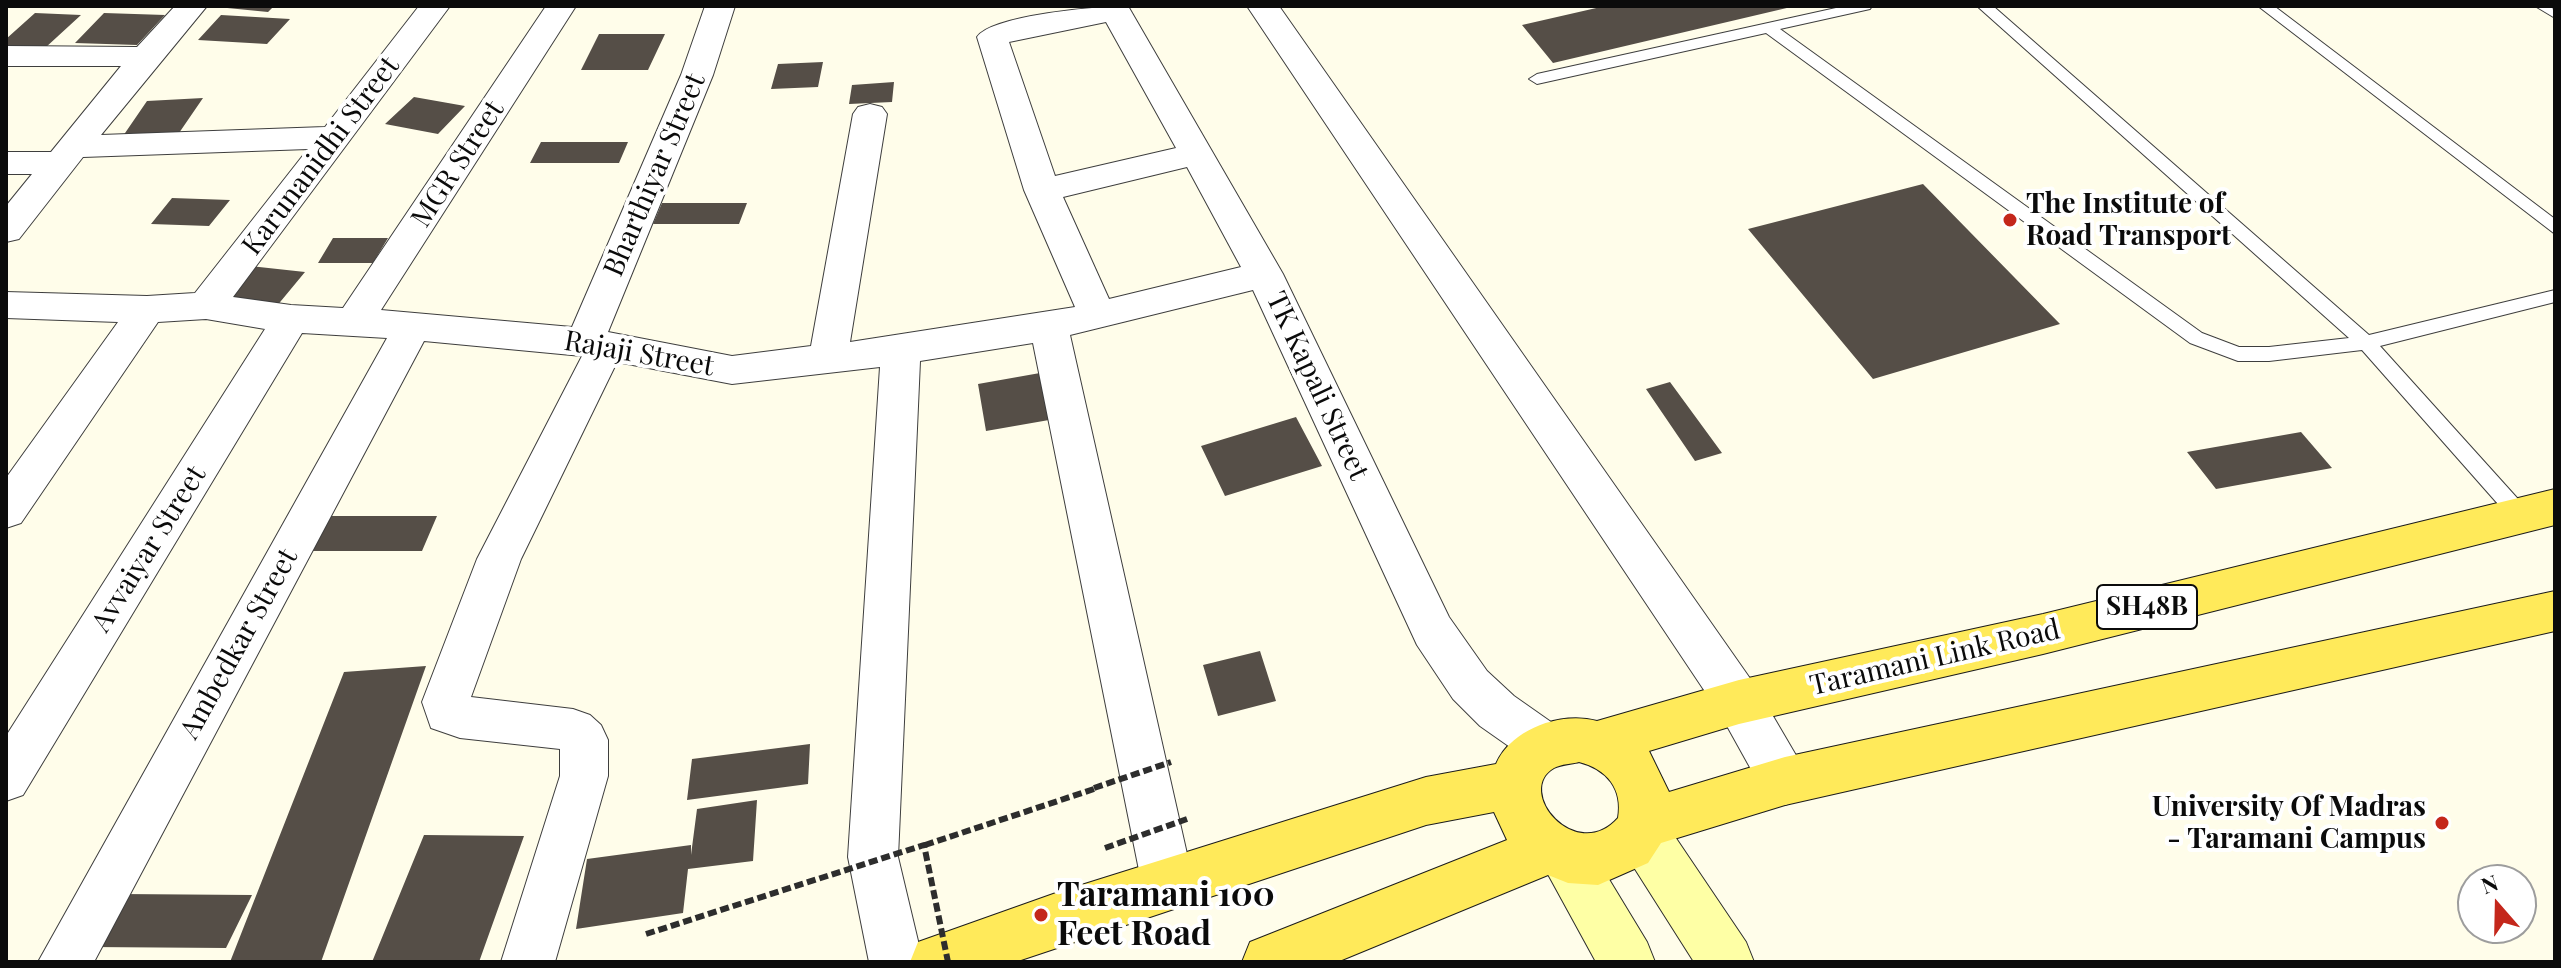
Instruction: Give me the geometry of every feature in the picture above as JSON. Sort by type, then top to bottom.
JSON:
[{"type":"main road","name":"Taramani Link Road","points":[[1597,744],[1739,702],[2043,634],[2537,511]]},
{"type":"main road","points":[[1642,827],[1785,781],[2555,611]]},
{"type":"main road","points":[[938,962],[1056,920],[1426,801],[1529,764],[1579,739],[1614,751],[1637,776],[1644,792],[1646,809],[1642,827],[1631,843],[1602,858],[1557,853],[1286,959]]},
{"type":"main road","points":[[1529,764],[1514,799],[1525,827],[1557,853],[1627,962]]},
{"type":"main road","points":[[1642,827],[1726,962]]},
{"type":"street","points":[[6,230],[146,57],[192,6]]},
{"type":"street","name":"Karunanidhi Street","points":[[206,306],[435,6]]},
{"type":"street","name":"MGR Street","points":[[354,322],[561,6]]},
{"type":"street","name":"Bharthiyar Street","points":[[528,962],[584,776],[584,740],[573,730],[561,727],[460,717],[448,713],[446,702],[499,559],[595,345],[720,6]]},
{"type":"street","points":[[1263,6],[1739,702],[1785,781]]},
{"type":"street","points":[[1097,313],[1042,190],[993,37],[1115,8]]},
{"type":"street","name":"TK Kapali Street","points":[[1115,8],[1264,274],[1433,631],[1470,685],[1497,711],[1529,764]]},
{"type":"street","points":[[6,56],[146,57]]},
{"type":"street","points":[[828,359],[870,114]]},
{"type":"street","points":[[6,163],[66,155],[335,137]]},
{"type":"street","points":[[1042,190],[1197,154]]},
{"type":"street","name":"Rajaji Street","points":[[6,305],[147,309],[206,306],[291,319],[413,326],[595,345],[732,370],[901,350],[1049,327],[1264,274]]},
{"type":"street","points":[[6,511],[147,309]]},
{"type":"street","name":"Avvaiyar Street","points":[[6,779],[291,319]]},
{"type":"street","name":"Ambedkar Street","points":[[65,962],[413,326]]},
{"type":"street","points":[[1049,327],[1168,885]]},
{"type":"street","points":[[896,962],[873,857],[901,350]]},
{"type":"lane","points":[[1537,79],[1865,6]]},
{"type":"lane","points":[[1984,6],[2366,343],[2461,452],[2537,511]]},
{"type":"lane","points":[[2265,6],[2555,228]]},
{"type":"lane","points":[[2542,6],[2555,14]]},
{"type":"lane","points":[[1769,28],[2196,338],[2238,354],[2269,354],[2366,343],[2555,296]]},
{"type":"path","points":[[646,934],[1171,762]]},
{"type":"path","points":[[1105,848],[1190,818]]},
{"type":"path","points":[[924,845],[948,962]]},
{"type":"building","points":[[207,6],[274,6],[268,12]]},
{"type":"building","points":[[1605,6],[1791,7],[1553,63],[1522,25]]},
{"type":"building","points":[[35,13],[81,15],[45,48],[6,46],[6,39]]},
{"type":"building","points":[[104,13],[165,15],[137,45],[75,43]]},
{"type":"building","points":[[221,15],[290,19],[267,44],[198,40]]},
{"type":"building","points":[[599,34],[665,34],[648,70],[581,70]]},
{"type":"building","points":[[823,62],[818,87],[771,89],[778,64]]},
{"type":"building","points":[[894,82],[892,102],[849,104],[852,85]]},
{"type":"building","points":[[414,97],[465,106],[438,134],[385,124]]},
{"type":"building","points":[[203,98],[179,133],[123,136],[147,101]]},
{"type":"building","points":[[541,142],[628,142],[619,163],[530,163]]},
{"type":"building","points":[[1923,184],[2060,324],[1873,379],[1748,229]]},
{"type":"building","points":[[172,198],[230,200],[209,226],[151,224]]},
{"type":"building","points":[[662,203],[747,203],[739,224],[653,224]]},
{"type":"building","points":[[333,238],[388,238],[373,263],[318,263]]},
{"type":"building","points":[[250,266],[305,272],[276,307],[219,300]]},
{"type":"building","points":[[1040,373],[1049,420],[986,431],[978,384]]},
{"type":"building","points":[[1670,382],[1722,453],[1695,461],[1646,389]]},
{"type":"building","points":[[1296,417],[1322,466],[1225,496],[1201,446]]},
{"type":"building","points":[[2301,432],[2332,468],[2216,489],[2187,452]]},
{"type":"building","points":[[324,516],[437,516],[422,551],[306,551]]},
{"type":"building","points":[[1260,651],[1276,701],[1218,716],[1203,665]]},
{"type":"building","points":[[426,666],[321,962],[230,962],[344,672]]},
{"type":"building","points":[[810,744],[808,784],[687,800],[692,759]]},
{"type":"building","points":[[757,800],[753,861],[688,869],[683,913],[576,929],[587,859],[691,845],[691,855],[697,809]]},
{"type":"building","points":[[424,835],[524,836],[479,962],[372,962]]},
{"type":"building","points":[[120,894],[252,895],[226,948],[91,947]]},
{"type":"place","name":"The Institute of Road Transport","points":[[2010,220]]},
{"type":"place","name":"University Of Madras - Taramani Campus","points":[[2442,823]]},
{"type":"place","name":"Taramani 100 Feet Road","points":[[1041,915]]}]
